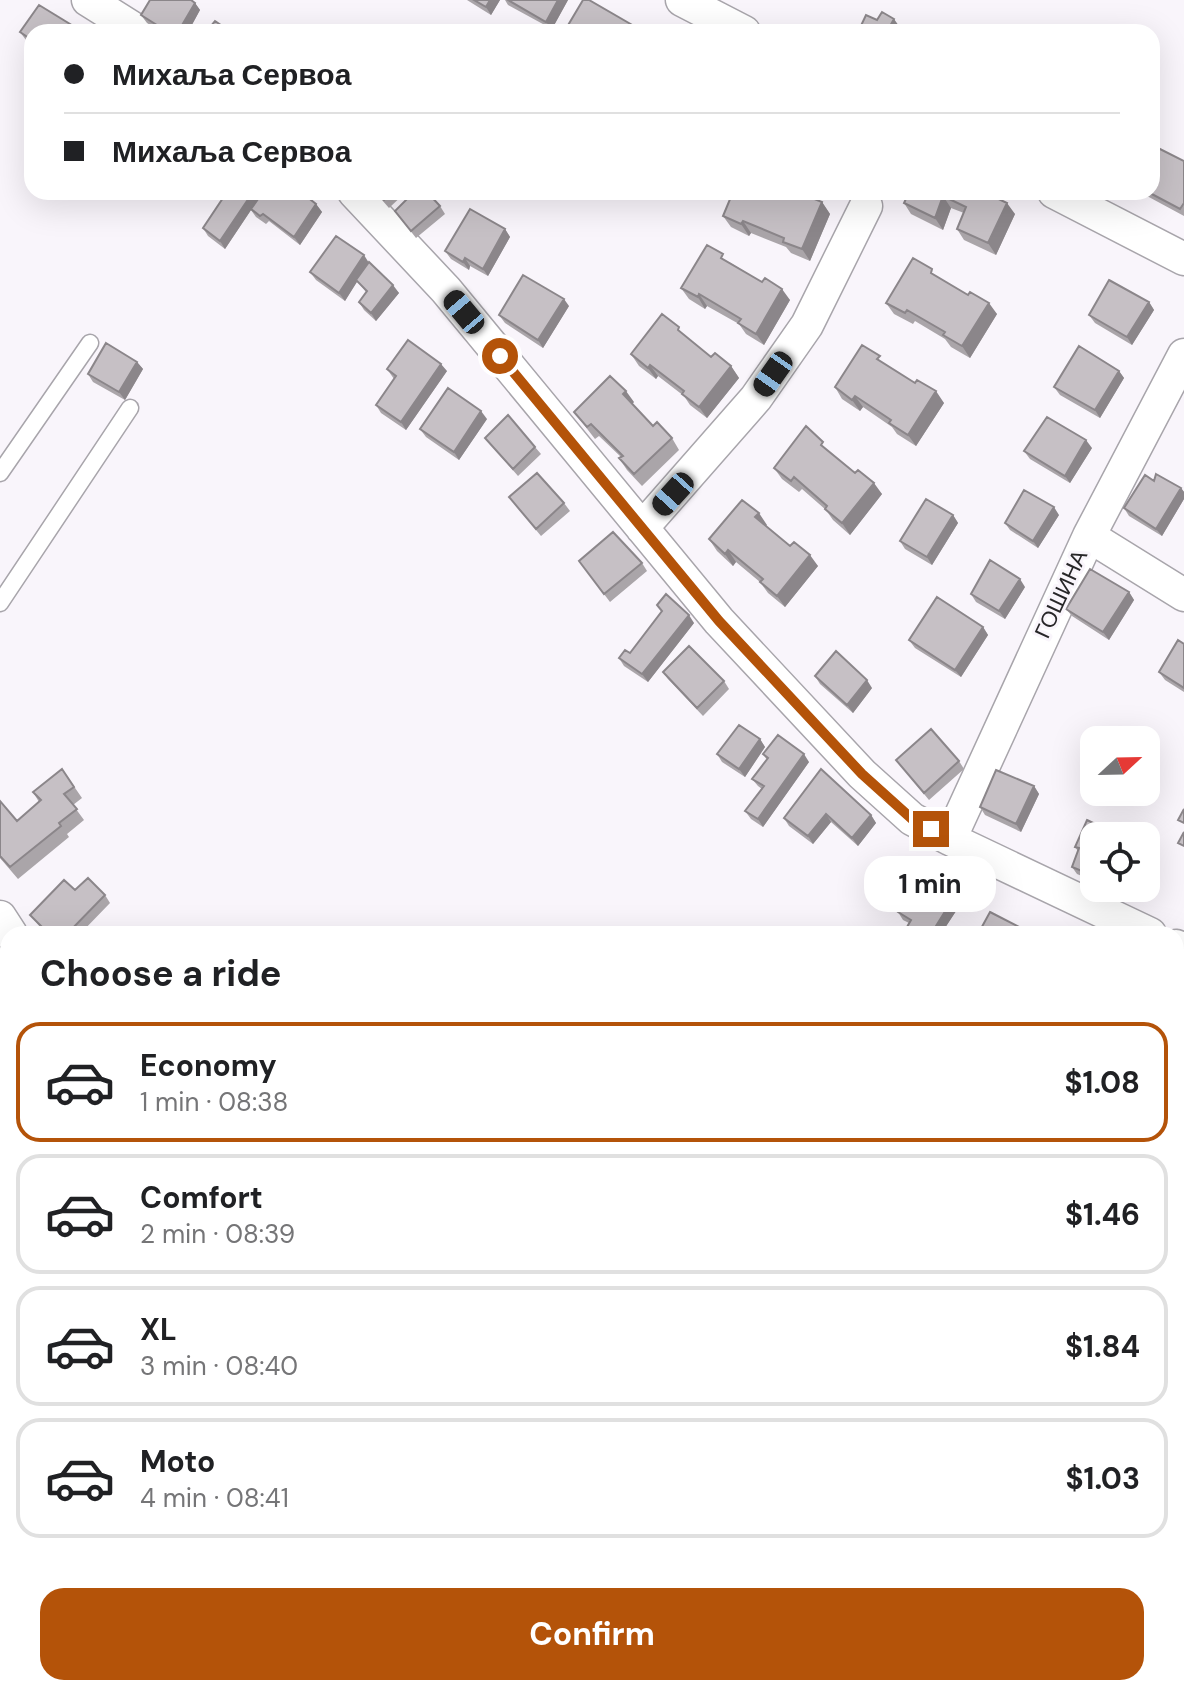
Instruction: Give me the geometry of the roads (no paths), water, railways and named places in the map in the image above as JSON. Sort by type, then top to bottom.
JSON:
[{"type":"street","points":[[88,0],[126,24]]},
{"type":"street","points":[[682,0],[728,24]]},
{"type":"street","points":[[362,200],[446,290],[719,621],[862,774],[912,819],[1133,926]]},
{"type":"street","points":[[1070,200],[1184,259]]},
{"type":"street","points":[[642,528],[756,398],[807,325],[866,206]]},
{"type":"street","name":"ГОШИНА","points":[[950,839],[1089,536],[1184,355]]},
{"type":"street","points":[[1089,536],[1184,595]]},
{"type":"lane","points":[[0,473],[90,343]]},
{"type":"lane","points":[[0,603],[130,408]]}]
